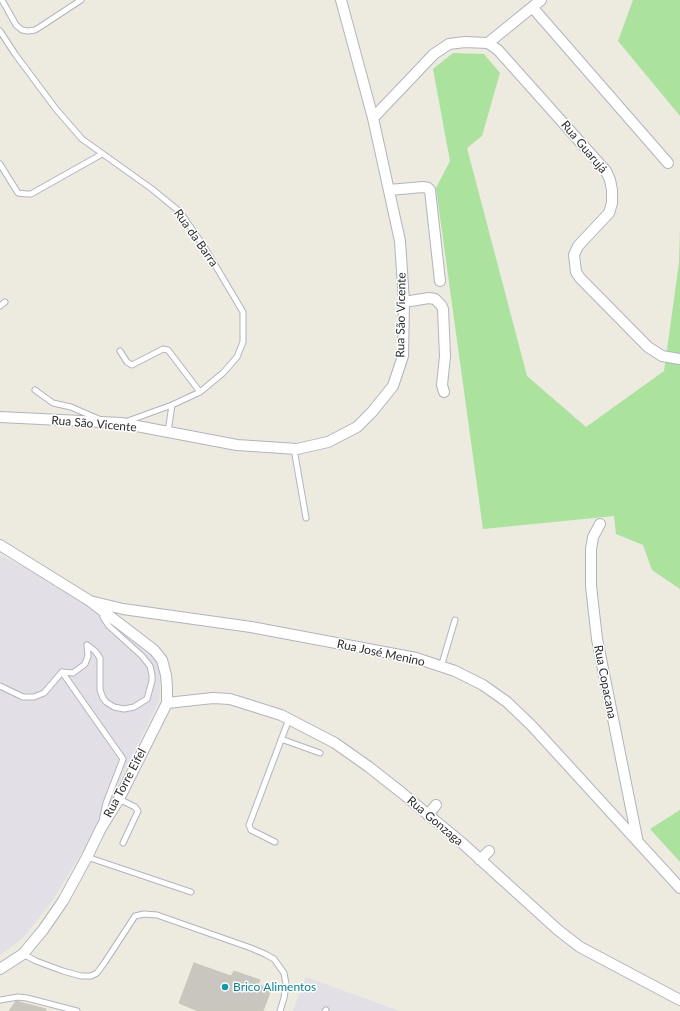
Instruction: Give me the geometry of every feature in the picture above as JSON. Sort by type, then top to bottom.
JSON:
[{"type":"street","name":"Rua São Vicente","points":[[0,418],[122,423],[237,445],[294,449],[328,442],[357,427],[372,412],[393,386],[403,356],[404,302],[400,241],[373,118],[341,0]]},
{"type":"street","points":[[373,118],[434,54],[449,44],[464,42],[488,43],[541,0]]},
{"type":"street","points":[[533,8],[668,163]]},
{"type":"street","name":"Rua Guarujá","points":[[488,43],[498,50],[513,66],[606,171],[610,180],[612,203],[609,213],[578,246],[574,256],[576,272],[580,278],[648,347],[662,356],[680,359]]},
{"type":"street","points":[[389,190],[423,187],[430,190],[440,281]]},
{"type":"street","points":[[404,302],[429,298],[435,299],[443,309],[445,356],[442,385],[444,392]]},
{"type":"street","name":"Rua Copacana","points":[[600,524],[593,537],[591,548],[591,586],[599,647],[637,839]]},
{"type":"street","points":[[0,546],[90,601]]},
{"type":"street","name":"Rua José Menino","points":[[90,601],[129,610],[258,629],[416,658],[455,671],[483,685],[507,702],[532,726],[571,770],[637,839],[680,888]]},
{"type":"street","name":"Rua Torre Eifel","points":[[0,969],[23,954],[43,930],[63,901],[101,828],[119,799],[167,703],[166,675],[162,660],[154,650],[90,601]]},
{"type":"street","name":"Rua Gonzaga","points":[[167,703],[212,698],[230,699],[289,719],[334,743],[369,767],[428,815],[530,906],[580,947],[680,1000]]},
{"type":"street","points":[[428,815],[436,805]]},
{"type":"street","points":[[480,860],[489,851]]},
{"type":"lane","points":[[2,0],[16,25],[22,30],[28,31],[36,30],[81,0]]},
{"type":"lane","name":"Rua da Barra","points":[[0,31],[15,54],[56,109],[82,139],[152,189],[180,212],[206,248],[243,312],[243,342],[237,357],[223,373],[200,392],[172,405],[122,423]]},
{"type":"lane","points":[[0,164],[18,193],[31,194],[102,154]]},
{"type":"lane","points":[[0,306],[5,302]]},
{"type":"lane","points":[[120,351],[127,362],[132,365],[163,349],[168,350],[200,392]]},
{"type":"lane","points":[[35,390],[53,403],[77,410],[107,422]]},
{"type":"lane","points":[[168,432],[172,405]]},
{"type":"lane","points":[[294,449],[306,518]]},
{"type":"lane","points":[[62,672],[73,673],[85,664],[88,656],[87,645],[95,651],[100,658],[100,690],[106,702],[114,707],[124,709],[134,707],[147,699],[152,681],[150,666],[142,656],[109,626],[103,617],[102,610]]},
{"type":"lane","points":[[441,667],[455,620]]},
{"type":"lane","points":[[0,686],[23,697],[34,698],[44,693],[62,672]]},
{"type":"lane","points":[[62,672],[123,759],[106,803],[101,828]]},
{"type":"lane","points":[[275,842],[251,830],[249,825],[289,719]]},
{"type":"lane","points":[[281,739],[320,753]]},
{"type":"lane","points":[[119,799],[136,806],[138,811],[123,844]]},
{"type":"lane","points":[[87,857],[191,892]]},
{"type":"lane","points":[[23,954],[36,961],[63,971],[81,976],[91,976],[97,973],[135,916],[144,914],[157,915],[251,948],[274,959],[284,973],[286,984],[280,1011]]},
{"type":"lane","points":[[0,1000],[18,997],[27,998],[76,1011]]},
{"type":"shaded area","points":[[0,555],[50,580],[97,612],[150,652],[160,664],[161,676],[159,701],[97,828],[50,904],[22,939],[0,955]]},
{"type":"shaded area","points":[[306,977],[399,1011],[293,1011]]},
{"type":"green space","points":[[633,0],[680,0],[680,116],[618,41]]},
{"type":"green space","points":[[453,53],[484,54],[500,73],[482,136],[467,148],[527,376],[586,427],[664,371],[679,263],[680,229],[680,589],[652,570],[643,545],[616,534],[614,516],[483,529],[436,188],[450,161],[433,69]]},
{"type":"green space","points":[[680,810],[680,862],[650,829]]},
{"type":"building","name":"Brico Alimentos","points":[[194,963],[231,976],[234,971],[260,980],[258,984],[271,990],[263,1011],[198,1011],[179,1003]]},
{"type":"building","points":[[16,1001],[46,1009],[46,1011],[9,1011]]},
{"type":"place","name":"Brico Alimentos","points":[[225,987]]}]
